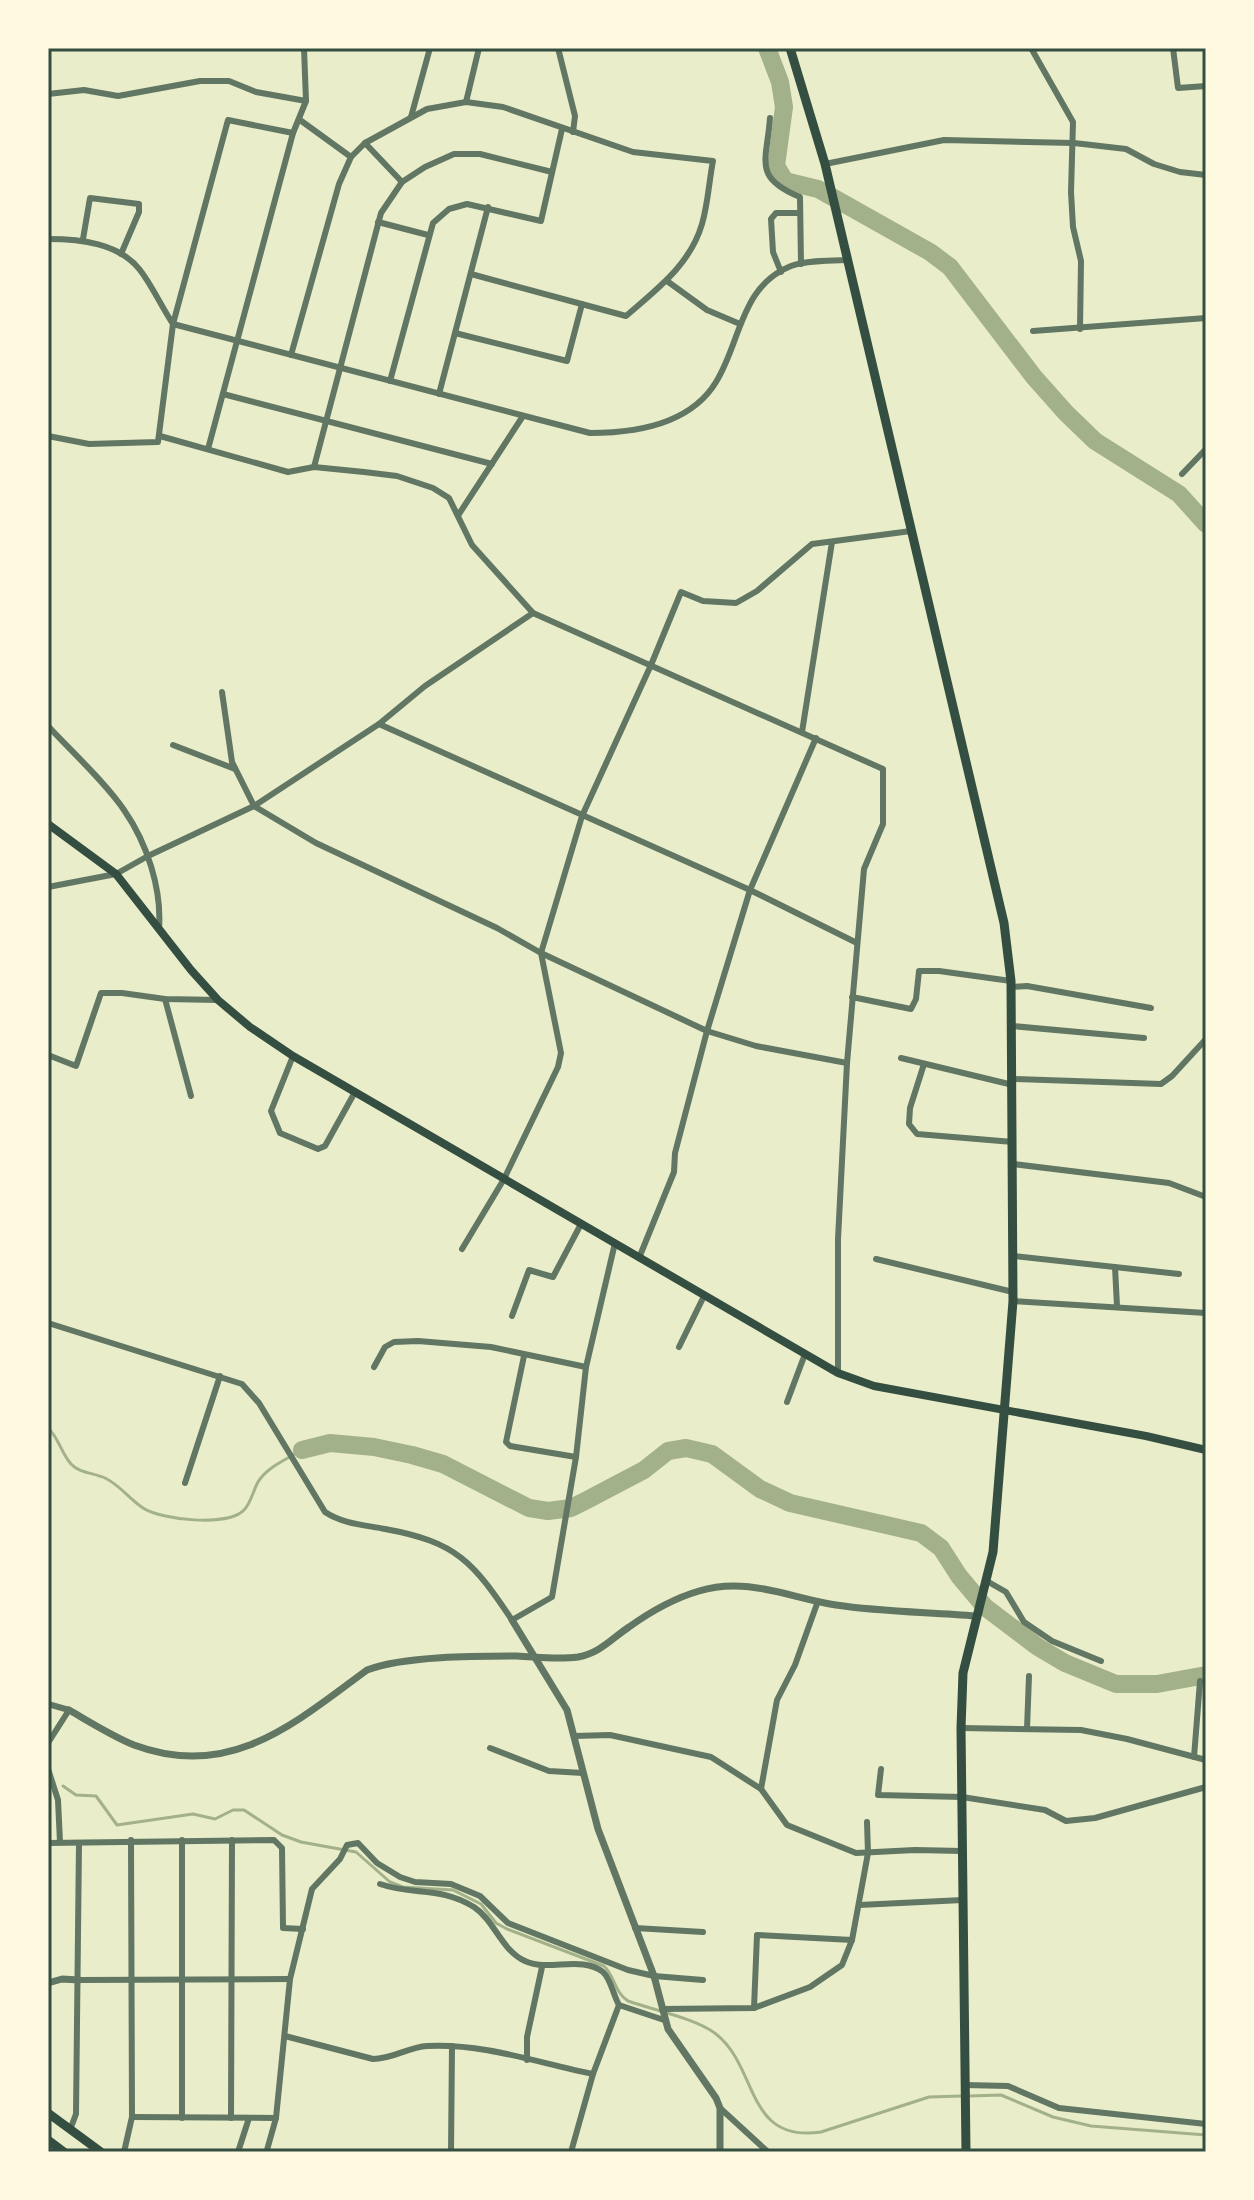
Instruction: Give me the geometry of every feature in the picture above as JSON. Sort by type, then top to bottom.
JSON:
[{"type":"main road","points":[[790,48],[825,164],[1004,923],[1011,984],[1013,1297],[1006,1412],[993,1552],[963,1673],[966,2152]]},
{"type":"main road","points":[[48,824],[116,874],[218,1000],[250,1027],[293,1056],[838,1373],[874,1386],[1206,1450]]},
{"type":"main road","points":[[48,2113],[101,2152]]},
{"type":"main road","points":[[48,2140],[64,2152]]},
{"type":"street","points":[[208,449],[293,133],[306,101],[304,48]]},
{"type":"street","points":[[411,117],[430,48]]},
{"type":"street","points":[[466,102],[479,48]]},
{"type":"street","points":[[558,48],[575,116],[573,132]]},
{"type":"street","points":[[1031,48],[1073,122],[1071,192],[1073,227],[1081,261],[1080,329]]},
{"type":"street","points":[[1173,48],[1178,88],[1206,86]]},
{"type":"street","points":[[48,94],[84,90],[118,96],[200,81],[229,81],[256,92],[306,101]]},
{"type":"street","points":[[291,355],[339,184],[351,157],[365,143],[427,109],[466,102],[503,107],[633,152],[713,161],[703,222],[692,250],[667,281],[626,316],[471,274]]},
{"type":"street","points":[[770,118],[765,169],[774,183],[800,197],[801,264]]},
{"type":"street","points":[[48,436],[89,444],[158,442],[173,324],[228,120],[293,133]]},
{"type":"street","points":[[300,120],[351,157]]},
{"type":"street","points":[[390,381],[433,223],[449,209],[467,204],[541,221],[562,129]]},
{"type":"street","points":[[825,164],[944,140],[1074,143],[1126,149],[1154,164],[1180,172],[1206,175]]},
{"type":"street","points":[[365,143],[402,182]]},
{"type":"street","points":[[314,467],[378,222],[402,182],[454,154],[480,154],[552,172]]},
{"type":"street","points":[[83,239],[90,198],[139,204],[139,212],[121,254]]},
{"type":"street","points":[[439,394],[488,207]]},
{"type":"street","points":[[781,272],[773,252],[771,219],[776,213],[800,213]]},
{"type":"street","points":[[378,222],[428,235]]},
{"type":"street","points":[[48,239],[83,239],[121,254],[138,267],[173,324],[590,433],[643,429],[667,422],[701,401],[716,384],[726,364],[752,297],[771,277],[801,264],[846,260]]},
{"type":"street","points":[[667,281],[707,310],[740,324]]},
{"type":"street","points":[[455,333],[567,361],[582,304]]},
{"type":"street","points":[[1033,331],[1206,318]]},
{"type":"street","points":[[223,394],[492,464]]},
{"type":"street","points":[[459,514],[523,416]]},
{"type":"street","points":[[160,436],[288,472],[314,467],[397,476],[433,488],[449,498],[472,545],[533,613],[883,769],[883,824],[864,869],[847,1063],[838,1239],[838,1373]]},
{"type":"street","points":[[1182,474],[1206,449]]},
{"type":"street","points":[[462,1249],[504,1179],[558,1067],[561,1053],[541,953],[582,816],[681,592],[703,601],[736,603],[757,591],[812,544],[911,531]]},
{"type":"street","points":[[802,732],[832,542]]},
{"type":"street","points":[[48,887],[116,874],[254,806],[379,724],[425,686],[533,613]]},
{"type":"street","points":[[222,692],[235,769],[254,806],[316,843],[707,1031],[756,1046],[847,1063]]},
{"type":"street","points":[[379,724],[750,890],[857,943]]},
{"type":"street","points":[[48,726],[124,810],[148,856],[160,909],[159,929]]},
{"type":"street","points":[[639,1258],[674,1172],[675,1153],[707,1031],[750,890],[816,738]]},
{"type":"street","points":[[173,745],[235,769]]},
{"type":"street","points":[[852,997],[911,1009],[916,999],[919,971],[939,971],[1151,1008]]},
{"type":"street","points":[[48,1055],[76,1066],[101,993],[218,1000]]},
{"type":"street","points":[[165,999],[191,1096]]},
{"type":"street","points":[[1012,1026],[1144,1038]]},
{"type":"street","points":[[901,1058],[1013,1082],[1161,1084],[1206,1039]]},
{"type":"street","points":[[293,1056],[271,1111],[280,1133],[318,1149],[325,1146],[355,1092]]},
{"type":"street","points":[[924,1064],[910,1108],[909,1124],[917,1134],[1013,1142]]},
{"type":"street","points":[[1013,1164],[1169,1183],[1206,1197]]},
{"type":"street","points":[[512,1316],[529,1270],[553,1277],[581,1224]]},
{"type":"street","points":[[512,1620],[552,1597],[576,1457],[586,1367],[615,1243]]},
{"type":"street","points":[[1013,1256],[1179,1274]]},
{"type":"street","points":[[876,1259],[1013,1297],[1206,1313]]},
{"type":"street","points":[[1115,1267],[1117,1306]]},
{"type":"street","points":[[679,1347],[704,1296]]},
{"type":"street","points":[[48,1323],[242,1384],[253,1394],[325,1512],[338,1520],[422,1536],[444,1545],[477,1572],[562,1699],[598,1829],[654,1976],[664,2020],[672,2038],[720,2108],[720,2152]]},
{"type":"street","points":[[374,1367],[385,1347],[394,1342],[418,1341],[474,1345],[586,1367]]},
{"type":"street","points":[[787,1402],[805,1354]]},
{"type":"street","points":[[524,1356],[506,1442],[510,1446],[576,1457]]},
{"type":"street","points":[[185,1483],[220,1376]]},
{"type":"street","points":[[985,1580],[1006,1592],[1024,1622],[1052,1641],[1101,1661]]},
{"type":"street","points":[[48,1704],[69,1710],[132,1744],[150,1750],[181,1755],[218,1755],[277,1735],[367,1670],[378,1666],[398,1661],[580,1657],[599,1651],[627,1628],[657,1610],[701,1590],[737,1584],[836,1605],[977,1611]]},
{"type":"street","points":[[761,1789],[777,1700],[795,1665],[818,1601]]},
{"type":"street","points":[[1027,1729],[1029,1676]]},
{"type":"street","points":[[1194,1757],[1200,1681]]},
{"type":"street","points":[[48,1743],[69,1710]]},
{"type":"street","points":[[961,1728],[1081,1730],[1206,1760]]},
{"type":"street","points":[[574,1736],[610,1735],[704,1755],[739,1773],[761,1789],[787,1825],[856,1853],[962,1851]]},
{"type":"street","points":[[490,1748],[549,1771],[583,1773]]},
{"type":"street","points":[[48,1769],[58,1800],[60,1842]]},
{"type":"street","points":[[881,1769],[878,1795],[962,1797],[1045,1810],[1066,1821],[1095,1818],[1206,1787]]},
{"type":"street","points":[[662,2009],[754,2008],[810,1987],[842,1965],[852,1940],[859,1905],[868,1853],[867,1822]]},
{"type":"street","points":[[124,2152],[132,2117],[131,1840]]},
{"type":"street","points":[[182,1840],[182,2118]]},
{"type":"street","points":[[231,2118],[232,1840]]},
{"type":"street","points":[[48,1843],[274,1840],[282,1848],[283,1928],[303,1929]]},
{"type":"street","points":[[70,2130],[76,2114],[79,1843]]},
{"type":"street","points":[[270,2152],[267,2150],[276,2118],[290,1979],[312,1889],[340,1859],[347,1845],[358,1843],[377,1863],[400,1877],[415,1882],[457,1886],[485,1900],[508,1923],[628,1970],[654,1976],[703,1980]]},
{"type":"street","points":[[380,1884],[395,1889],[437,1892],[456,1898],[480,1911],[517,1957],[542,1967],[586,1965],[606,1976],[619,2005],[593,2074],[571,2152]]},
{"type":"street","points":[[859,1905],[963,1900]]},
{"type":"street","points":[[635,1928],[703,1932]]},
{"type":"street","points":[[754,2008],[757,1935],[852,1940]]},
{"type":"street","points":[[527,2060],[527,2037],[542,1967]]},
{"type":"street","points":[[48,1983],[62,1979],[290,1979]]},
{"type":"street","points":[[619,2005],[664,2020]]},
{"type":"street","points":[[285,2036],[373,2059],[394,2056],[422,2046],[478,2047],[593,2074]]},
{"type":"street","points":[[451,2152],[452,2046]]},
{"type":"street","points":[[965,2085],[1008,2086],[1059,2108],[1206,2124]]},
{"type":"street","points":[[720,2108],[768,2152]]},
{"type":"street","points":[[132,2117],[276,2118]]},
{"type":"street","points":[[238,2152],[249,2118]]},
{"type":"waterway","points":[[767,48],[780,82],[784,107],[776,166],[785,181],[818,189],[930,252],[950,267],[1034,377],[1066,413],[1095,441],[1179,494],[1206,524]]},
{"type":"waterway","points":[[48,1428],[74,1467],[110,1481],[152,1512],[194,1520],[224,1519],[244,1510],[262,1477],[302,1450]]},
{"type":"waterway","points":[[302,1450],[330,1443],[374,1447],[412,1455],[443,1464],[529,1508],[548,1511],[571,1508],[644,1470],[668,1451],[686,1448],[712,1454],[760,1489],[790,1503],[921,1533],[941,1548],[985,1607],[1065,1663],[1116,1684],[1157,1684],[1206,1675]]},
{"type":"waterway","points":[[63,1786],[76,1795],[96,1796],[117,1825],[193,1814],[215,1819],[233,1810],[244,1810],[282,1835],[301,1842],[356,1852],[390,1882],[403,1887],[453,1890],[481,1904],[496,1923],[507,1929],[604,1966],[628,2001],[686,2019],[716,2034],[730,2048],[766,2115],[779,2126],[796,2132],[821,2132],[929,2097],[962,2096]]},
{"type":"waterway","points":[[969,2096],[1001,2095],[1053,2117],[1091,2126],[1206,2135]]}]
